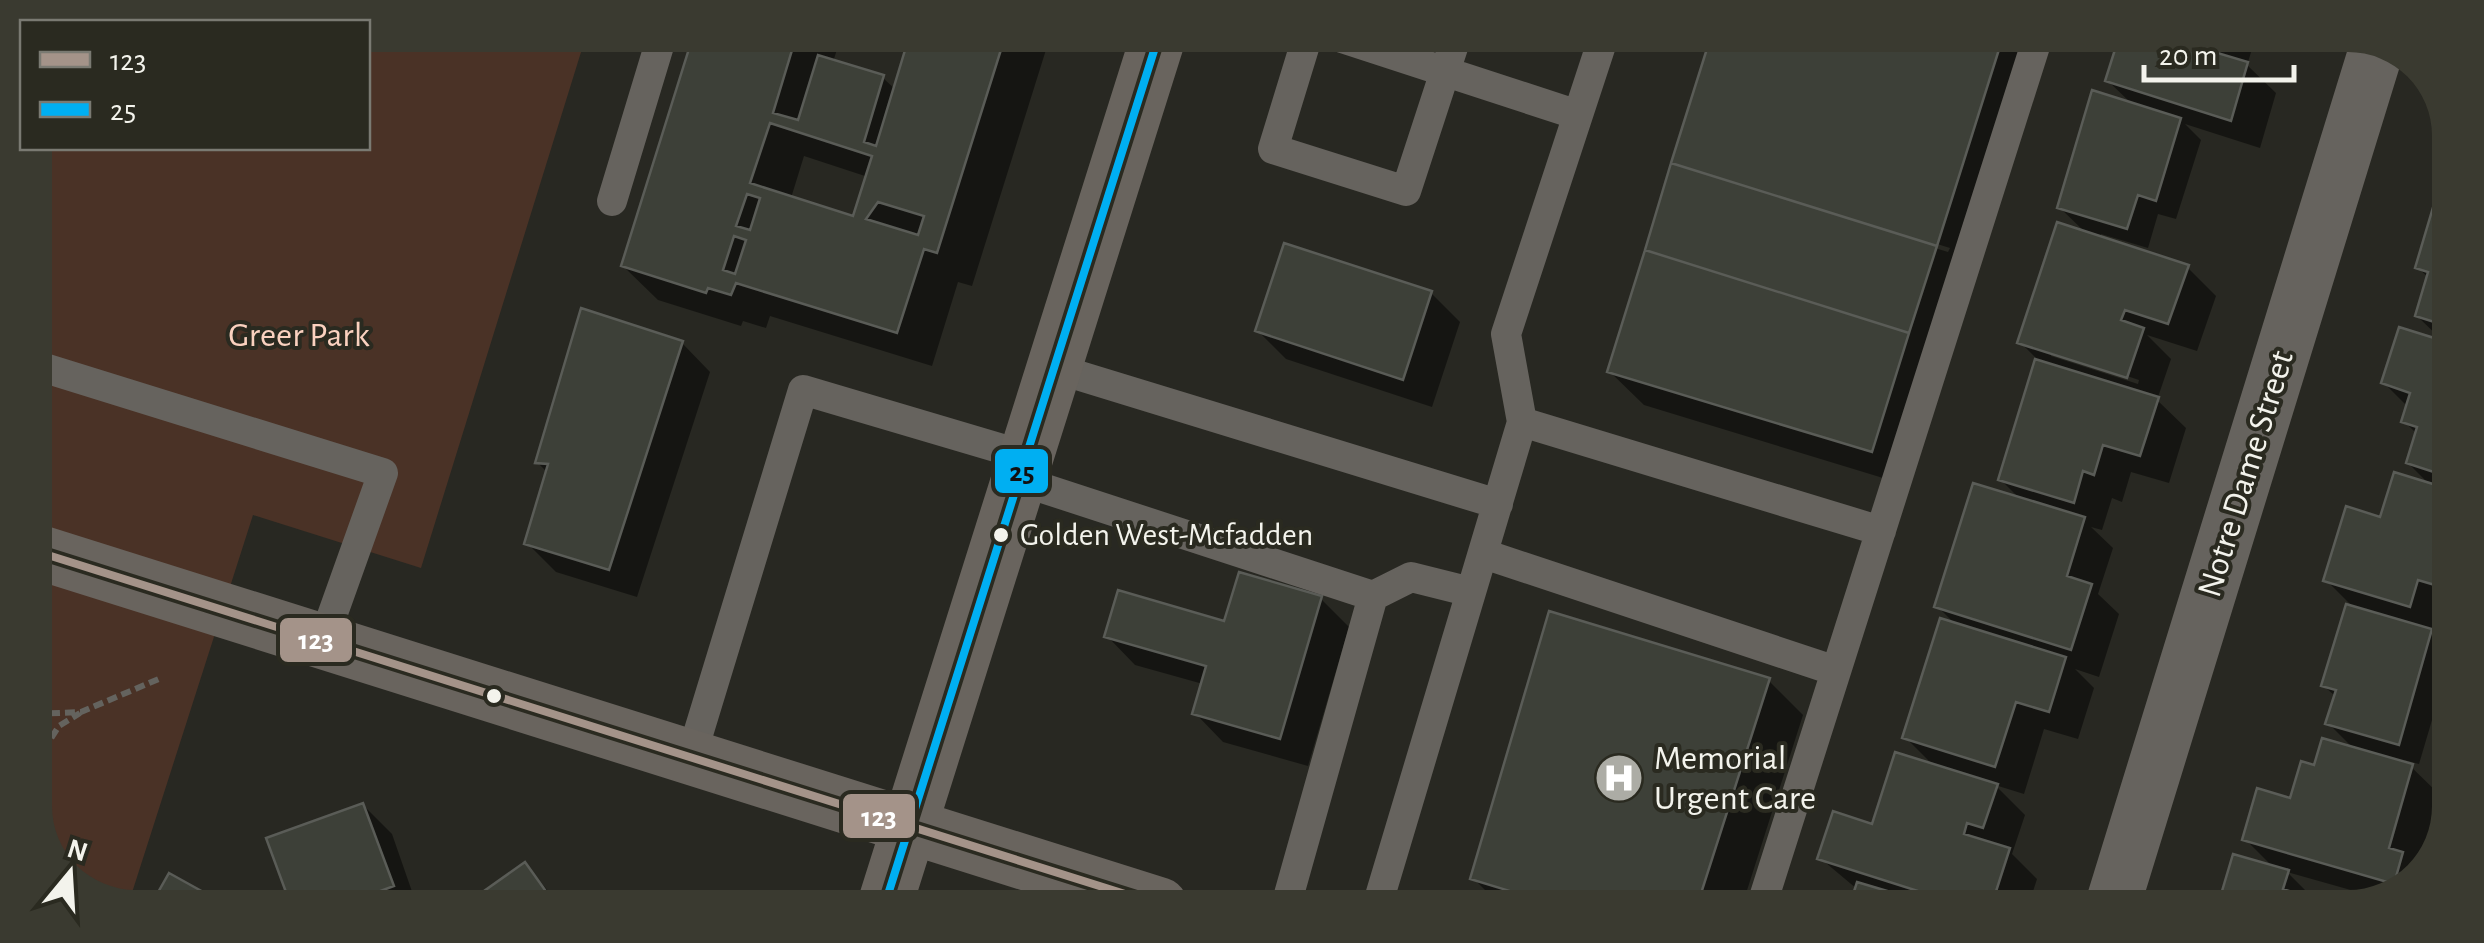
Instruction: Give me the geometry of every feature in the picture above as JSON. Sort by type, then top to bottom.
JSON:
[{"type":"street","points":[[889,890],[1154,52]]},
{"type":"street","name":"Notre Dame Street","points":[[2118,890],[2374,57]]},
{"type":"street","points":[[53,556],[1113,890]]},
{"type":"lane","points":[[612,201],[657,52]]},
{"type":"lane","points":[[1303,52],[1273,149],[1406,191],[1452,52]]},
{"type":"lane","points":[[1385,52],[1578,115]]},
{"type":"lane","points":[[1382,890],[1522,422],[1506,334],[1599,52]]},
{"type":"lane","points":[[1766,890],[2033,52]]},
{"type":"lane","points":[[1054,368],[1498,504]]},
{"type":"lane","points":[[52,370],[383,472],[324,641]]},
{"type":"lane","points":[[691,757],[803,390],[1373,596],[1411,578],[1471,592]]},
{"type":"lane","points":[[1522,422],[1881,531]]},
{"type":"lane","points":[[1484,554],[1836,671]]},
{"type":"lane","points":[[1290,890],[1373,596]]},
{"type":"path","points":[[53,735],[59,726],[81,712],[161,678]]},
{"type":"path","points":[[53,713],[81,712]]},
{"type":"green space","name":"Greer Park","points":[[370,52],[581,52],[421,568],[253,515],[133,890],[99,882],[70,858],[57,834],[53,812],[52,150],[370,150]]},
{"type":"building","points":[[688,52],[791,52],[773,113],[798,120],[818,55],[884,75],[864,142],[876,146],[904,52],[1000,52],[937,253],[924,249],[897,333],[736,283],[731,295],[708,288],[706,293],[621,266]],"holes":[[[770,123],[872,156],[853,216],[750,183]],[[747,194],[760,198],[750,230],[736,226]],[[878,202],[924,216],[918,235],[866,219]],[[734,236],[746,240],[735,274],[723,270]]]},
{"type":"building","points":[[1706,52],[1998,52],[1937,246],[1671,163]]},
{"type":"building","points":[[2114,52],[2214,52],[2248,62],[2231,121],[2105,81]]},
{"type":"building","points":[[2092,90],[2181,118],[2156,201],[2138,195],[2127,229],[2057,208]]},
{"type":"building","points":[[1671,163],[1937,246],[1909,333],[1645,250]]},
{"type":"building","points":[[2431,214],[2431,321],[2415,316],[2428,272],[2415,268]]},
{"type":"building","points":[[2057,222],[2189,265],[2168,324],[2125,310],[2121,320],[2144,328],[2127,378],[2017,343]]},
{"type":"building","points":[[1284,243],[1432,291],[1403,380],[1255,331]]},
{"type":"building","points":[[1645,250],[1909,333],[1872,452],[1607,372]]},
{"type":"building","points":[[581,308],[683,341],[609,570],[524,544],[548,464],[535,463]]},
{"type":"building","points":[[2399,327],[2431,337],[2432,471],[2406,463],[2417,427],[2401,422],[2410,393],[2381,383]]},
{"type":"building","points":[[2035,359],[2159,397],[2140,456],[2103,445],[2094,475],[2083,471],[2074,503],[1998,480]]},
{"type":"building","points":[[2394,472],[2432,484],[2432,584],[2418,580],[2410,607],[2323,581],[2346,506],[2380,517]]},
{"type":"building","points":[[1973,483],[2085,517],[2067,576],[2092,584],[2071,650],[1934,607]]},
{"type":"building","points":[[1239,572],[1322,596],[1280,739],[1192,714],[1206,666],[1104,637],[1118,590],[1224,621]]},
{"type":"building","points":[[2346,604],[2432,629],[2399,745],[2325,724],[2336,690],[2321,686]]},
{"type":"building","name":"Memorial Urgent Care","points":[[1549,611],[1770,678],[1702,890],[1506,890],[1470,879]]},
{"type":"building","points":[[1940,618],[2066,657],[2049,712],[2016,702],[1995,767],[1902,738]]},
{"type":"building","points":[[2322,738],[2413,764],[2389,848],[2403,852],[2397,874],[2384,881],[2242,840],[2257,788],[2290,798],[2301,761],[2314,765]]},
{"type":"building","points":[[1895,752],[1998,784],[1983,828],[1967,823],[1964,834],[2010,848],[1996,890],[1915,890],[1817,859],[1833,811],[1872,824]]},
{"type":"building","points":[[363,803],[394,886],[383,890],[285,890],[266,838]]},
{"type":"building","points":[[2233,854],[2289,870],[2283,889],[2286,890],[2222,890]]},
{"type":"building","points":[[525,862],[545,890],[485,890]]},
{"type":"building","points":[[169,873],[200,890],[159,890]]},
{"type":"building","points":[[1857,882],[1884,890],[1854,890]]},
{"type":"transit line","name":"25","points":[[889,890],[1154,52]]},
{"type":"transit line","name":"123","points":[[53,557],[1112,890]]},
{"type":"place","name":"Golden West-Mcfadden","points":[[1001,535]]},
{"type":"place","name":"Memorial Urgent Care","points":[[1619,778]]}]
